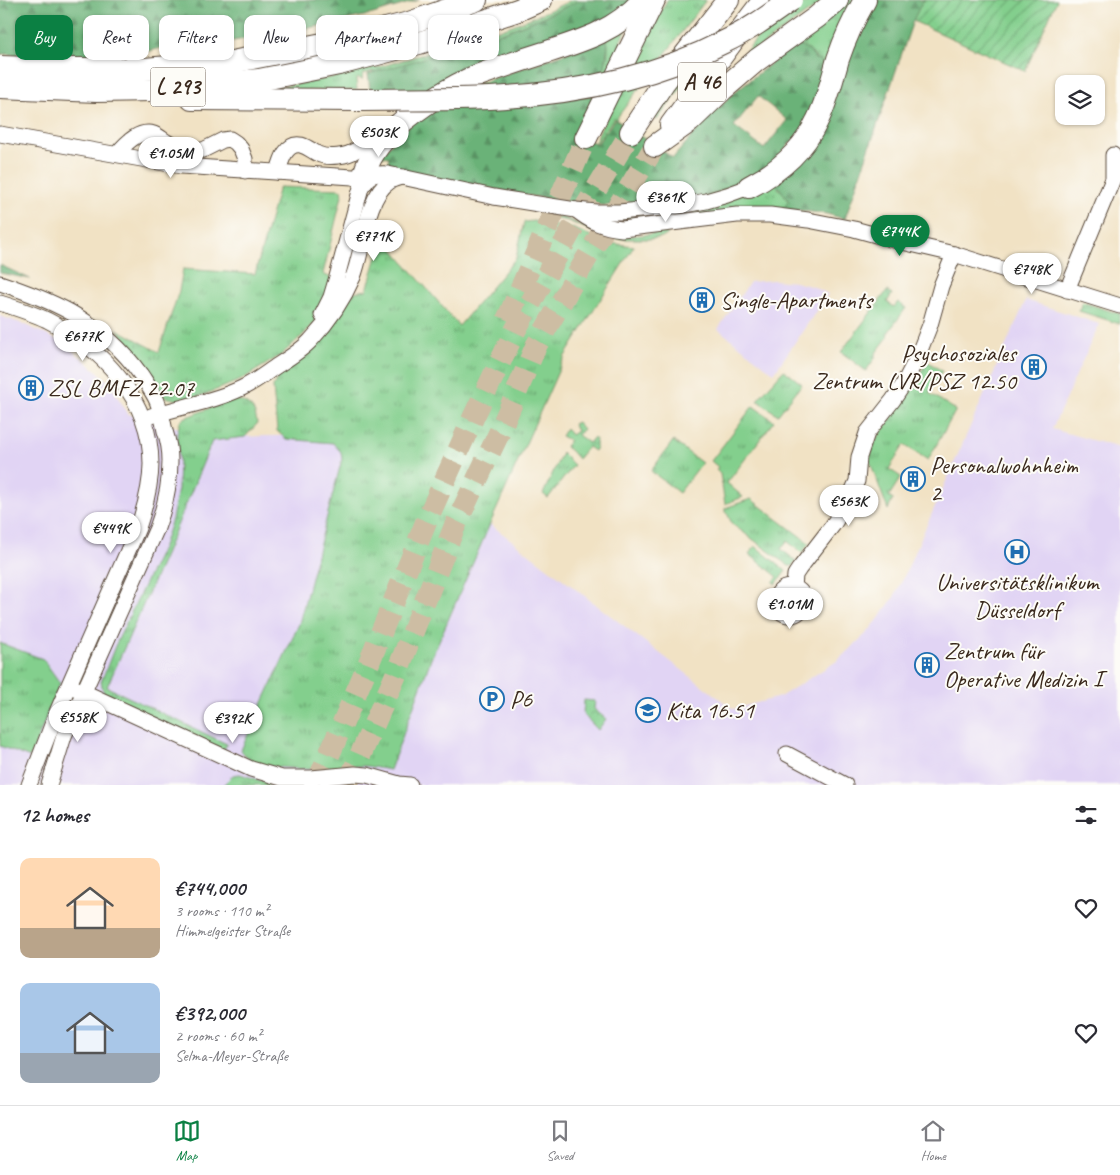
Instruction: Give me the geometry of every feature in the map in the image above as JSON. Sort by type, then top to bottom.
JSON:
[{"type":"highway","name":"L 293","points":[[0,67],[144,70],[232,62],[342,40],[409,23],[476,0]]},
{"type":"highway","name":"L 293","points":[[0,87],[97,91],[152,90],[258,80],[339,64],[419,43],[518,10],[541,0]]},
{"type":"highway","points":[[363,180],[365,171],[377,147],[410,114],[477,75],[595,36],[616,24],[637,7],[642,0]]},
{"type":"highway","points":[[586,138],[654,0]]},
{"type":"highway","name":"A 46","points":[[631,132],[664,82],[728,0]]},
{"type":"highway","name":"A 46","points":[[764,0],[655,146],[690,121],[757,60],[817,17],[837,0]]},
{"type":"highway","points":[[97,91],[115,99],[123,100],[490,98],[546,93],[596,85],[662,68],[725,42],[758,23],[791,0]]},
{"type":"highway","points":[[749,187],[766,178],[786,163],[796,153],[817,122],[848,34],[866,0]]},
{"type":"street","points":[[117,154],[135,137],[148,133],[154,134],[179,148],[186,156],[181,166]]},
{"type":"street","points":[[0,134],[181,166],[353,177],[363,180],[374,202]]},
{"type":"street","points":[[159,162],[166,149],[202,150],[224,140],[230,140],[241,149],[245,159],[245,171]]},
{"type":"street","points":[[278,172],[281,159],[292,146],[298,144],[319,154],[333,156],[356,150],[362,144]]},
{"type":"street","points":[[1067,290],[1113,179],[1113,154]]},
{"type":"street","points":[[287,359],[315,326],[331,296],[363,180],[370,175],[378,173],[403,177],[494,197],[576,210],[619,212],[673,207],[720,197],[749,187]]},
{"type":"street","points":[[142,418],[200,404],[230,394],[245,387],[309,342],[331,316],[354,275],[371,208],[379,192],[391,180],[403,177]]},
{"type":"street","points":[[576,210],[586,219],[611,228],[622,229],[737,215],[780,216],[808,220],[954,254],[1120,306]]},
{"type":"street","points":[[794,588],[799,569],[833,524],[852,492],[857,481],[859,457],[867,433],[903,385],[917,358],[930,325],[941,286],[954,254]]},
{"type":"street","points":[[0,283],[53,303],[88,323],[121,350],[156,399],[167,438],[170,459],[169,482],[157,528],[64,736],[49,785]]},
{"type":"street","points":[[0,303],[47,321],[77,339],[108,364],[131,394],[142,418],[149,442],[151,464],[145,505],[138,528],[68,686],[29,785]]},
{"type":"street","points":[[130,548],[146,553]]},
{"type":"street","points":[[68,686],[251,769],[277,777],[312,778],[355,774],[396,784]]},
{"type":"street","points":[[787,754],[845,785]]},
{"type":"shaded area","points":[[773,280],[795,282],[814,287],[828,294],[774,373],[718,329],[750,282]]},
{"type":"shaded area","points":[[1026,300],[1099,324],[1052,429],[1120,448],[1120,785],[0,785],[0,316],[26,325],[59,341],[83,359],[109,382],[128,414],[212,437],[353,435],[304,623],[243,755],[258,765],[299,769],[366,766],[390,770],[431,659],[490,524],[733,709],[780,697],[837,661],[866,634],[894,597]]},
{"type":"green space","points":[[0,0],[419,0],[368,15],[316,15],[316,27],[306,28],[306,15],[244,15],[244,39],[234,41],[234,15],[159,15],[159,49],[149,51],[149,15],[83,15],[83,57],[73,56],[73,15],[15,15],[15,54],[0,54]]},
{"type":"green space","points":[[572,0],[580,0],[555,12],[499,33],[499,30]]},
{"type":"green space","points":[[580,0],[636,0],[624,12],[440,90],[370,90],[368,74],[428,56],[428,60],[499,60],[499,34]]},
{"type":"green space","points":[[667,0],[706,0],[596,143],[600,130]]},
{"type":"green space","points":[[809,0],[825,0],[737,63],[759,35]]},
{"type":"green space","points":[[849,0],[858,0],[824,90],[813,54],[807,49],[795,45]]},
{"type":"green space","points":[[876,0],[923,0],[913,21],[845,219],[827,214],[786,208],[785,206],[789,201],[777,185],[778,181],[828,115],[867,11]]},
{"type":"green space","points":[[923,0],[1057,0],[1025,71],[913,21]]},
{"type":"green space","points":[[631,22],[620,41],[625,45],[610,72],[598,74],[607,58],[608,48],[606,39]]},
{"type":"green space","points":[[606,39],[608,44],[605,67],[598,74],[559,81],[463,89]]},
{"type":"green space","points":[[795,45],[809,50],[815,59],[821,60],[824,67],[813,119],[761,175],[708,195],[620,206],[580,204],[376,167],[375,163],[388,163],[389,157],[379,156],[425,110],[599,95],[580,136],[597,144],[615,119],[673,158],[705,121],[738,89]],"holes":[[[758,96],[787,120],[764,149],[734,126]]]},
{"type":"green space","points":[[428,53],[428,57],[373,73],[373,71],[363,74],[362,80],[359,78],[356,80],[357,90],[242,91],[309,82],[376,68],[403,60],[418,60],[418,56]]},
{"type":"green space","points":[[700,63],[657,120],[654,118],[691,67]]},
{"type":"green space","points":[[782,173],[778,189],[782,191],[789,201],[786,206],[797,211],[625,221],[613,219]]},
{"type":"green space","points":[[279,187],[341,189],[342,195],[323,274],[331,278],[316,321],[281,355],[241,380],[183,401],[164,397],[146,366],[117,329],[159,352],[179,291],[183,269],[255,274]]},
{"type":"green space","points":[[545,212],[608,234],[633,236],[666,232],[668,234],[664,237],[650,239],[617,239],[568,221],[546,217],[544,216]]},
{"type":"green space","points":[[533,221],[569,227],[609,243],[634,246],[565,356],[431,659],[390,770],[366,766],[300,769],[258,765],[248,759],[241,750],[299,624],[342,459],[341,452],[333,443],[286,439],[277,431],[273,387],[278,377],[313,349],[354,292],[367,290],[382,240],[385,240],[459,326],[516,258],[524,222]]},
{"type":"green space","points":[[0,265],[30,279],[0,273]]},
{"type":"green space","points":[[887,291],[892,294],[887,302],[894,307],[898,302],[906,308],[887,334],[888,337],[875,354],[875,358],[866,371],[841,352]]},
{"type":"green space","points":[[1082,302],[1120,314],[1120,324],[1079,311]]},
{"type":"green space","points":[[927,361],[942,371],[929,393],[956,410],[928,460],[904,445],[889,469],[901,477],[889,496],[893,499],[888,510],[869,459],[876,439],[907,397]]},
{"type":"green space","points":[[784,370],[802,384],[778,415],[757,400]]},
{"type":"green space","points":[[234,399],[251,407],[257,424],[245,437],[212,441],[166,553],[107,687],[227,744],[223,751],[104,694],[101,682],[115,646],[163,546],[172,519],[178,489],[179,460],[177,433],[180,422],[184,418]]},
{"type":"green space","points":[[753,406],[774,421],[727,483],[743,497],[725,504],[720,474],[716,470],[718,467],[711,461]]},
{"type":"green space","points":[[577,422],[583,429],[578,435],[589,443],[594,437],[596,441],[594,451],[588,447],[578,459],[566,447],[569,440],[561,436],[566,428],[571,435],[577,431],[573,424]]},
{"type":"green space","points":[[673,441],[702,463],[679,493],[651,471]]},
{"type":"green space","points":[[562,453],[574,465],[548,498],[543,494]]},
{"type":"green space","points":[[751,499],[809,543],[802,553],[787,541],[781,549],[796,561],[792,566],[789,566],[732,524],[725,512],[725,508]]},
{"type":"green space","points":[[755,546],[786,571],[776,584],[773,582],[778,577],[749,554]]},
{"type":"green space","points":[[0,643],[43,659],[60,683],[30,758],[0,746]]},
{"type":"green space","points":[[584,700],[595,701],[594,709],[606,719],[598,730],[583,714]]},
{"type":"green space","points":[[240,774],[269,783],[270,785],[223,785],[233,775]]},
{"type":"tunnel","points":[[316,785],[368,665],[429,515],[474,416],[516,329],[571,231],[631,132]]},
{"type":"tunnel","points":[[507,320],[586,138]]},
{"type":"tunnel","points":[[347,785],[395,677],[454,528],[500,431],[536,346],[655,146]]},
{"type":"place","name":"Single-Apartments","points":[[702,300]]},
{"type":"place","name":"Psychosoziales Zentrum LVR/PSZ 12.50","points":[[1034,367]]},
{"type":"place","name":"ZSL BMFZ 22.07","points":[[31,388]]},
{"type":"place","name":"Personalwohnheim 2","points":[[913,479]]},
{"type":"place","name":"Universitätsklinikum Düsseldorf","points":[[1017,552]]},
{"type":"place","name":"Zentrum für Operative Medizin I","points":[[927,665]]},
{"type":"place","name":"P6","points":[[492,699]]},
{"type":"place","name":"Kita 16.51","points":[[648,710]]}]
